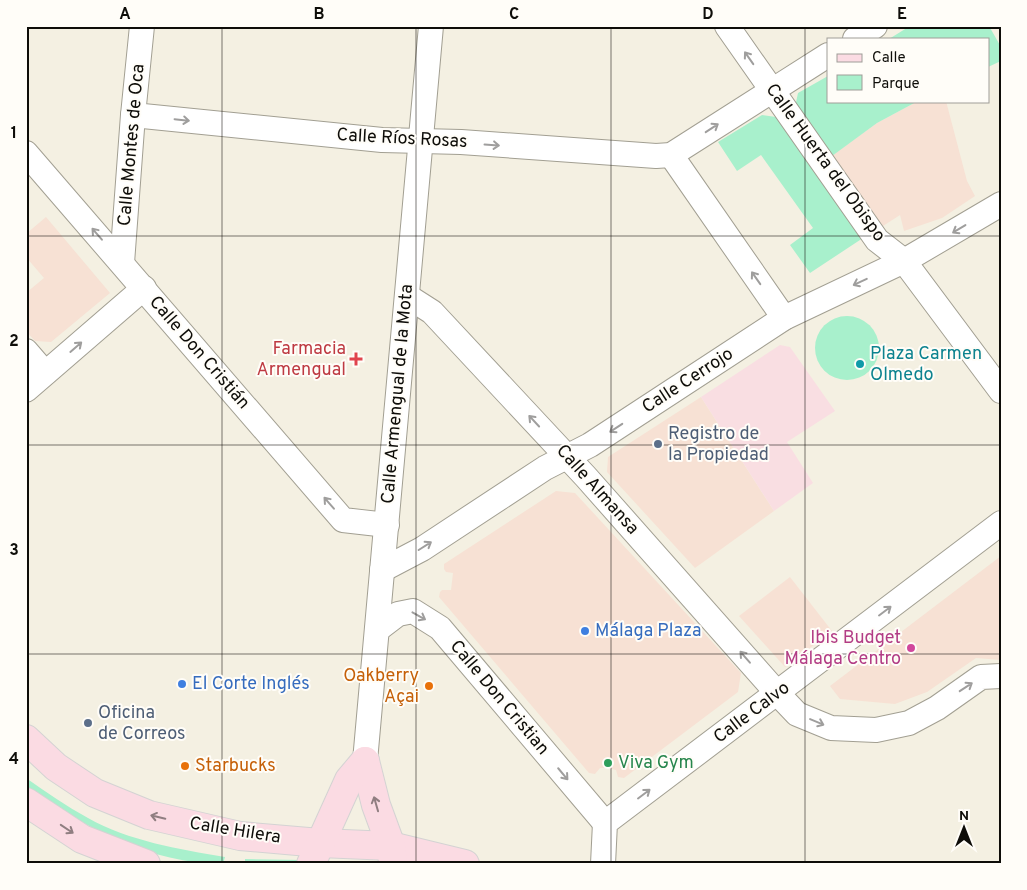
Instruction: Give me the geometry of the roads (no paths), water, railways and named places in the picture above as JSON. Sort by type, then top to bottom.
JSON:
[{"type":"main road","name":"Calle Hilera","points":[[26,739],[56,767],[95,793],[149,815],[316,853],[392,855],[465,864]]},
{"type":"main road","points":[[26,755],[56,767]]},
{"type":"main road","points":[[316,853],[349,780],[365,761]]},
{"type":"main road","name":"Calle Armengual de la Mota","points":[[365,761],[376,805],[392,855]]},
{"type":"main road","points":[[26,802],[82,839],[146,864]]},
{"type":"street","name":"Calle Montes de Oca","points":[[122,263],[142,26]]},
{"type":"street","name":"Calle Armengual de la Mota","points":[[365,761],[432,26]]},
{"type":"street","name":"Calle Huerta del Obispo","points":[[727,26],[877,240],[904,261],[1001,391]]},
{"type":"street","points":[[784,318],[671,155],[827,56]]},
{"type":"street","name":"Calle Ríos Rosas","points":[[133,115],[382,140],[461,142],[656,156],[671,155]]},
{"type":"street","name":"Calle Don Cristián","points":[[26,153],[343,520],[387,525]]},
{"type":"street","name":"Calle Cerrojo","points":[[382,570],[422,549],[545,468],[590,445],[784,318],[904,261],[1001,204]]},
{"type":"street","points":[[26,390],[144,288]]},
{"type":"street","name":"Calle Almansa","points":[[407,296],[432,312],[567,457],[797,714],[831,728],[876,730],[909,723],[937,708],[981,677],[1001,676]]},
{"type":"street","points":[[26,351],[45,374]]},
{"type":"street","name":"Calle Calvo","points":[[605,823],[778,694],[1001,523]]},
{"type":"street","name":"Calle Don Cristian","points":[[377,630],[398,614],[413,611],[440,628],[605,823]]},
{"type":"street","points":[[602,864],[605,823]]},
{"type":"place","name":"Farmacia Armengual","points":[[356,359]]},
{"type":"place","name":"Plaza Carmen Olmedo","points":[[860,364]]},
{"type":"place","name":"Registro de la Propiedad","points":[[658,444]]},
{"type":"place","name":"Málaga Plaza","points":[[585,631]]},
{"type":"place","name":"Ibis Budget Málaga Centro","points":[[911,648]]},
{"type":"place","name":"El Corte Inglés","points":[[182,684]]},
{"type":"place","name":"Oakberry Açai","points":[[429,686]]},
{"type":"place","name":"Oficina de Correos","points":[[88,723]]},
{"type":"place","name":"Viva Gym","points":[[608,763]]},
{"type":"place","name":"Starbucks","points":[[185,766]]}]
